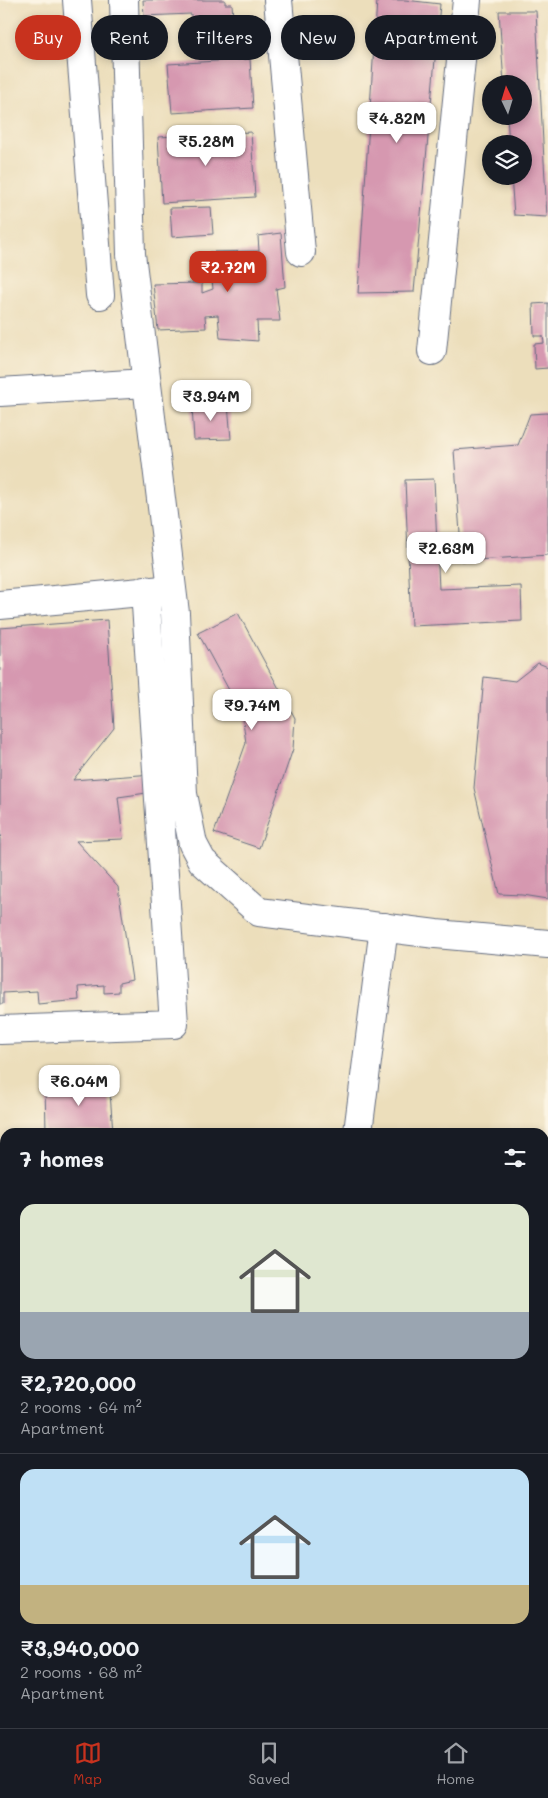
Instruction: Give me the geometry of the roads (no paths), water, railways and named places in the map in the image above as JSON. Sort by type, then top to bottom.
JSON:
[{"type":"lane","points":[[77,0],[100,295]]},
{"type":"lane","points":[[124,0],[131,254],[175,613],[183,794],[193,844],[202,860],[259,912],[436,934],[548,944]]},
{"type":"lane","points":[[278,0],[301,252]]},
{"type":"lane","points":[[432,352],[466,0]]},
{"type":"lane","points":[[88,146],[128,140]]},
{"type":"lane","points":[[0,392],[146,383]]},
{"type":"lane","points":[[0,605],[145,590],[172,589]]},
{"type":"lane","points":[[0,1030],[174,1024],[145,590]]},
{"type":"lane","points":[[359,1128],[384,927]]}]
